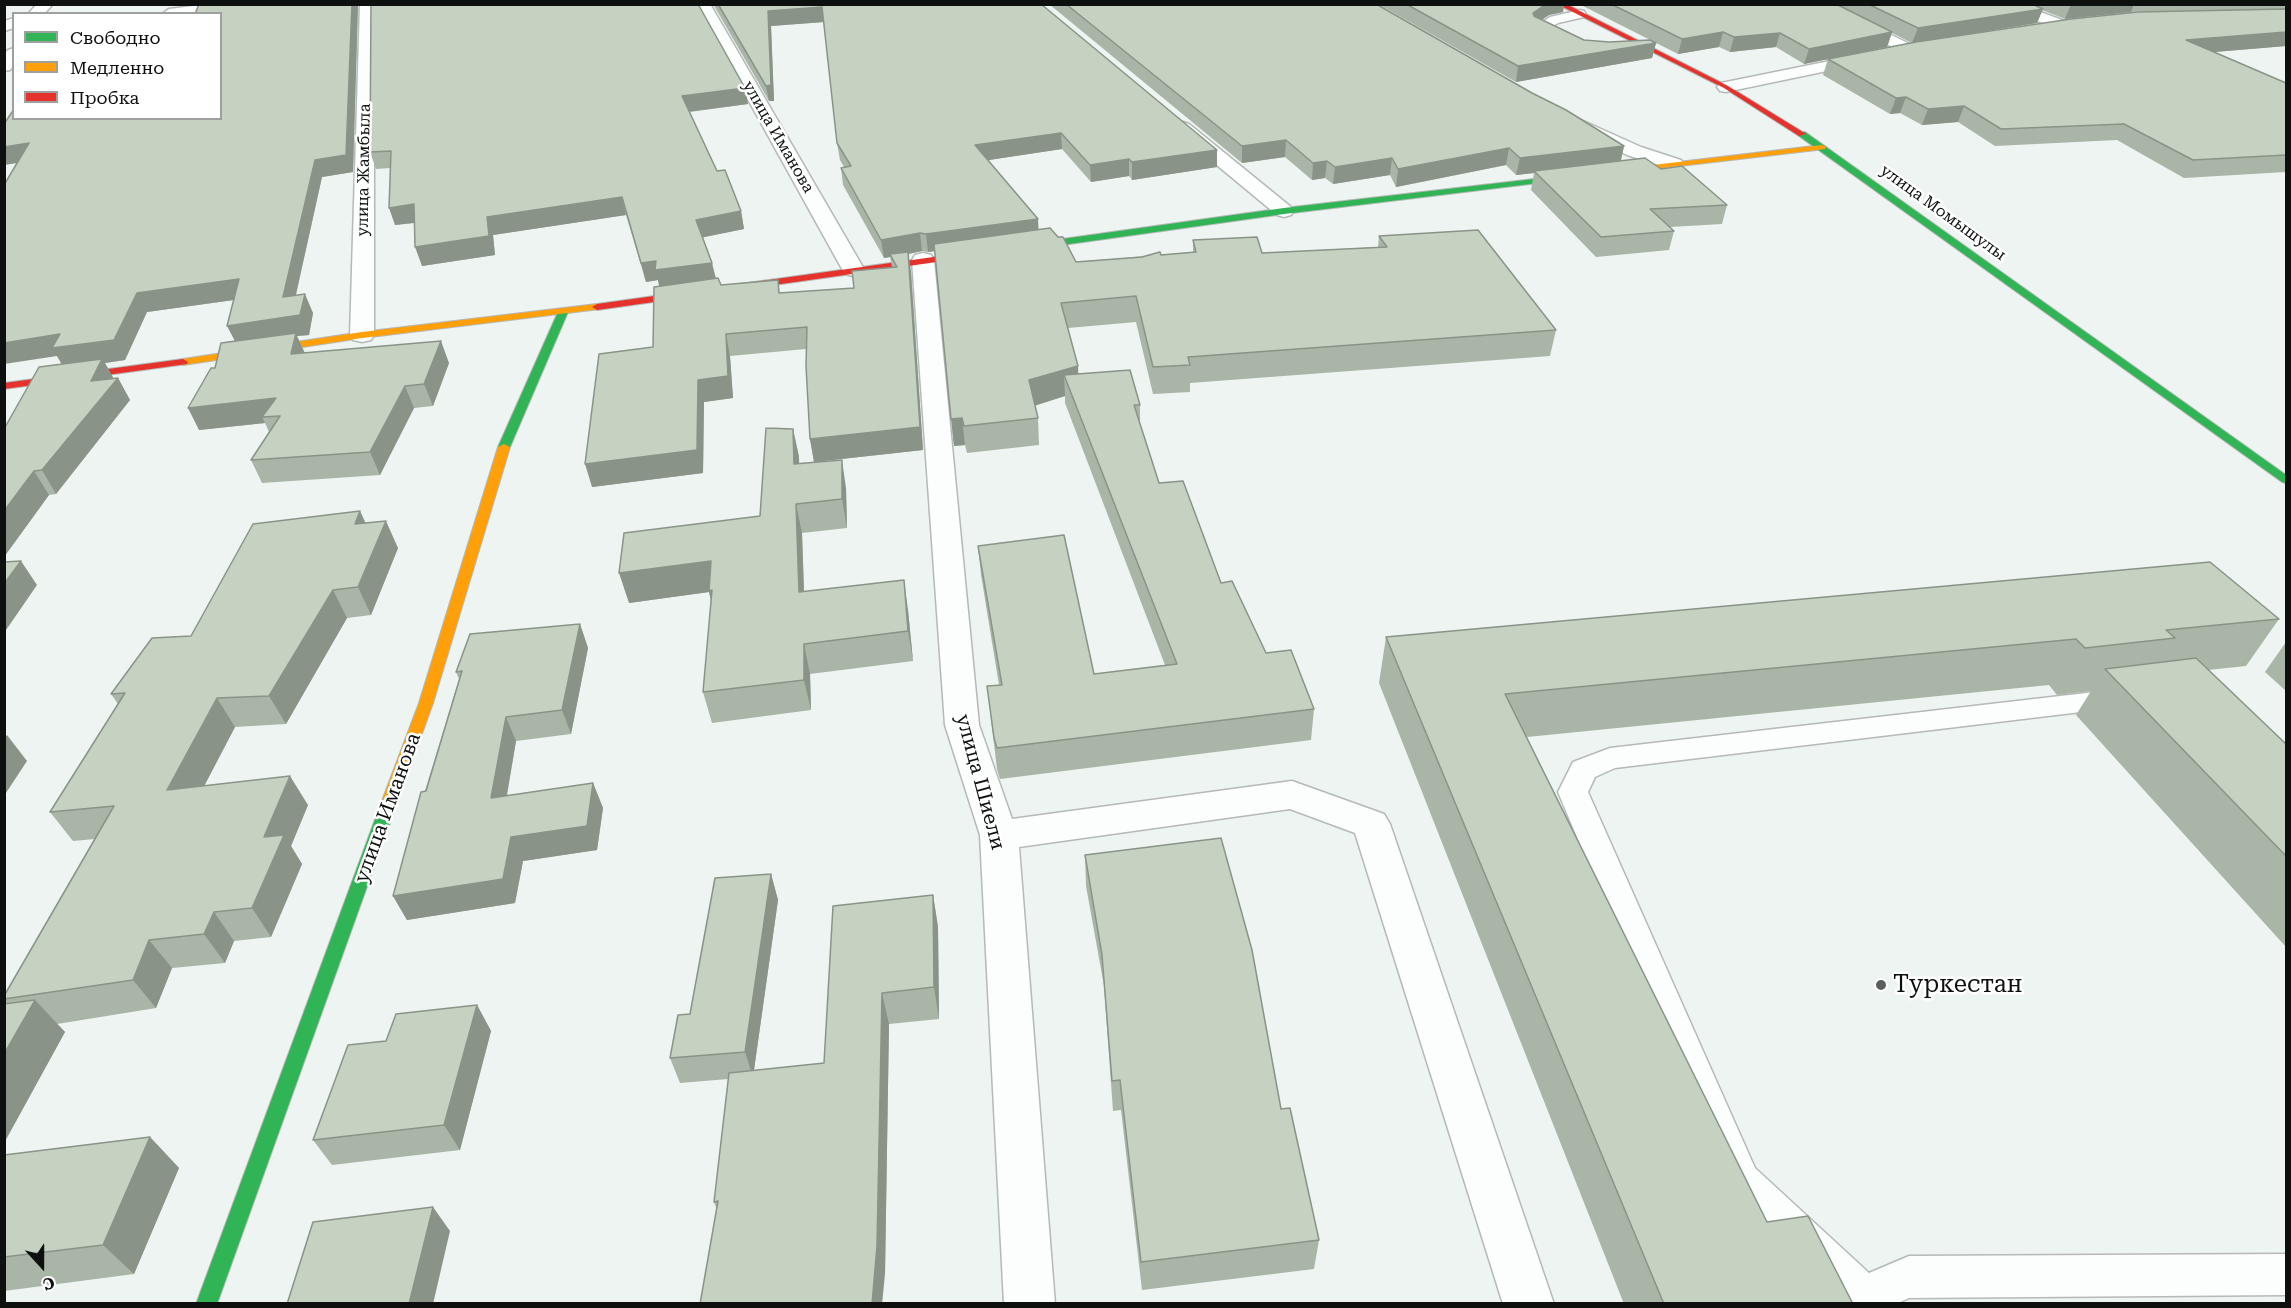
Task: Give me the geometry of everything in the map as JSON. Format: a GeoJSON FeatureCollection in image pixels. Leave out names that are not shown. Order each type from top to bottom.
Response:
{"type":"FeatureCollection","features":[{"type":"Feature","properties":{"kind":"street"},"geometry":{"type":"LineString","coordinates":[[185,12],[250,4]]}},
{"type":"Feature","properties":{"kind":"street","name":"улица Жамбыла"},"geometry":{"type":"LineString","coordinates":[[362,335],[367,4]]}},
{"type":"Feature","properties":{"kind":"street","name":"улица Иманова"},"geometry":{"type":"LineString","coordinates":[[702,4],[853,269]]}},
{"type":"Feature","properties":{"kind":"street","name":"улица Момышулы"},"geometry":{"type":"LineString","coordinates":[[1560,4],[1726,87],[1822,147],[2286,480]]}},
{"type":"Feature","properties":{"kind":"street"},"geometry":{"type":"LineString","coordinates":[[1726,87],[1915,49],[1814,4]]}},
{"type":"Feature","properties":{"kind":"street"},"geometry":{"type":"LineString","coordinates":[[2003,4],[2071,26],[2032,32]]}},
{"type":"Feature","properties":{"kind":"street"},"geometry":{"type":"LineString","coordinates":[[1565,117],[1634,151],[1674,164]]}},
{"type":"Feature","properties":{"kind":"street"},"geometry":{"type":"LineString","coordinates":[[1173,119],[1284,211]]}},
{"type":"Feature","properties":{"kind":"street"},"geometry":{"type":"LineString","coordinates":[[4,387],[286,348],[362,335],[563,312],[853,269],[1284,211],[1822,147]]}},
{"type":"Feature","properties":{"kind":"street","name":"улица Шиели"},"geometry":{"type":"LineString","coordinates":[[922,260],[962,725],[999,835],[1030,1304]]}},
{"type":"Feature","properties":{"kind":"street","name":"улица Иманова"},"geometry":{"type":"LineString","coordinates":[[206,1304],[426,703],[501,454],[563,312]]}},
{"type":"Feature","properties":{"kind":"street"},"geometry":{"type":"LineString","coordinates":[[999,835],[1292,795],[1371,824],[1529,1304]]}},
{"type":"Feature","properties":{"kind":"lane"},"geometry":{"type":"LineString","coordinates":[[1570,44],[1538,29],[1554,20],[1580,14]]}},
{"type":"Feature","properties":{"kind":"lane"},"geometry":{"type":"LineString","coordinates":[[1629,51],[1652,49]]}},
{"type":"Feature","properties":{"kind":"lane"},"geometry":{"type":"LineString","coordinates":[[2155,695],[1610,758],[1583,770],[1573,792],[1741,1181],[1864,1300],[1909,1277],[2286,1274]]}},
{"type":"Feature","properties":{"kind":"building"},"geometry":{"type":"Polygon","coordinates":[[[199,4],[352,4],[346,155],[315,160],[283,297],[305,294],[300,315],[227,326],[239,279],[137,293],[114,340],[52,348],[60,334],[4,343],[4,185],[29,143],[4,147],[4,124],[12,112],[12,120],[222,120],[222,12],[196,12],[199,4]]]}},
{"type":"Feature","properties":{"kind":"building"},"geometry":{"type":"Polygon","coordinates":[[[371,4],[698,4],[745,88],[682,96],[717,171],[725,170],[741,211],[696,220],[712,263],[655,270],[656,261],[641,263],[622,197],[487,217],[489,236],[415,247],[414,204],[389,208],[391,151],[370,152],[371,4]]]}},
{"type":"Feature","properties":{"kind":"building"},"geometry":{"type":"Polygon","coordinates":[[[718,4],[1041,4],[1217,150],[1132,162],[1129,159],[1090,165],[1061,133],[975,145],[1038,219],[881,240],[841,168],[851,166],[837,143],[822,7],[768,11],[771,85],[766,86],[718,4]]]}},
{"type":"Feature","properties":{"kind":"building"},"geometry":{"type":"Polygon","coordinates":[[[1066,4],[1376,4],[1566,110],[1624,146],[1520,158],[1509,148],[1398,169],[1392,158],[1335,167],[1327,161],[1313,163],[1286,140],[1242,146],[1066,4]]]}},
{"type":"Feature","properties":{"kind":"building"},"geometry":{"type":"Polygon","coordinates":[[[1406,4],[1546,4],[1533,13],[1534,16],[1584,40],[1609,42],[1650,40],[1656,43],[1518,66],[1406,4]]]}},
{"type":"Feature","properties":{"kind":"building"},"geometry":{"type":"Polygon","coordinates":[[[1611,4],[1836,4],[1892,32],[1809,49],[1780,33],[1734,37],[1723,32],[1682,39],[1611,4]]]}},
{"type":"Feature","properties":{"kind":"building"},"geometry":{"type":"Polygon","coordinates":[[[1868,4],[2032,4],[2043,9],[1918,28],[1868,4]]]}},
{"type":"Feature","properties":{"kind":"building"},"geometry":{"type":"Polygon","coordinates":[[[2286,9],[2286,32],[2186,40],[2286,83],[2286,155],[2193,160],[2124,124],[2001,129],[1964,106],[1928,109],[1906,97],[1896,98],[1828,59],[1916,42],[2071,19],[2138,12],[2286,9]]]}},
{"type":"Feature","properties":{"kind":"building"},"geometry":{"type":"Polygon","coordinates":[[[1645,158],[1661,169],[1682,166],[1727,205],[1650,209],[1674,231],[1601,237],[1534,171],[1645,158]]]}},
{"type":"Feature","properties":{"kind":"building"},"geometry":{"type":"Polygon","coordinates":[[[1050,228],[1058,237],[1063,237],[1076,262],[1142,257],[1160,252],[1161,255],[1196,252],[1193,240],[1257,237],[1262,253],[1387,247],[1379,236],[1478,230],[1556,330],[1188,357],[1190,365],[1153,367],[1136,296],[1061,303],[1078,366],[1029,380],[1038,418],[964,426],[962,418],[951,419],[934,244],[1050,228]]]}},
{"type":"Feature","properties":{"kind":"building"},"geometry":{"type":"Polygon","coordinates":[[[908,252],[920,427],[810,439],[806,366],[807,327],[726,334],[728,376],[698,380],[697,450],[585,464],[599,354],[653,347],[654,287],[718,278],[721,285],[778,280],[779,293],[854,288],[852,271],[897,267],[890,254],[908,252]]]}},
{"type":"Feature","properties":{"kind":"building"},"geometry":{"type":"Polygon","coordinates":[[[296,333],[291,354],[441,341],[424,384],[405,386],[370,452],[251,460],[280,416],[262,417],[276,398],[188,408],[211,368],[215,368],[221,343],[296,333]]]}},
{"type":"Feature","properties":{"kind":"building"},"geometry":{"type":"Polygon","coordinates":[[[102,359],[91,381],[118,378],[42,470],[34,471],[4,511],[4,429],[39,367],[102,359]]]}},
{"type":"Feature","properties":{"kind":"building"},"geometry":{"type":"Polygon","coordinates":[[[1130,370],[1140,405],[1134,405],[1159,483],[1183,481],[1221,583],[1232,581],[1266,653],[1291,650],[1314,709],[997,748],[987,686],[1002,685],[978,546],[1064,535],[1094,674],[1177,664],[1064,375],[1130,370]]]}},
{"type":"Feature","properties":{"kind":"building"},"geometry":{"type":"Polygon","coordinates":[[[766,428],[793,429],[794,464],[842,460],[842,499],[796,504],[799,592],[904,580],[908,631],[804,644],[804,680],[703,692],[712,590],[709,591],[711,561],[619,573],[624,533],[760,516],[766,428]]]}},
{"type":"Feature","properties":{"kind":"building"},"geometry":{"type":"Polygon","coordinates":[[[360,511],[355,524],[386,521],[358,587],[333,590],[269,696],[217,698],[167,790],[290,776],[264,837],[284,835],[252,908],[214,912],[204,934],[149,940],[133,980],[4,999],[114,806],[50,812],[125,693],[111,694],[152,638],[191,636],[253,524],[360,511]]]}},
{"type":"Feature","properties":{"kind":"building"},"geometry":{"type":"Polygon","coordinates":[[[21,561],[4,584],[4,562],[21,561]]]}},
{"type":"Feature","properties":{"kind":"building"},"geometry":{"type":"Polygon","coordinates":[[[2210,562],[2279,619],[2166,630],[2175,638],[2085,648],[2076,639],[1505,694],[1767,1222],[1808,1216],[1853,1304],[1664,1304],[1386,637],[2210,562]]]}},
{"type":"Feature","properties":{"kind":"building"},"geometry":{"type":"Polygon","coordinates":[[[580,624],[562,710],[506,717],[491,798],[593,783],[587,826],[511,837],[503,879],[393,896],[421,792],[426,791],[462,671],[456,672],[470,634],[580,624]]]}},
{"type":"Feature","properties":{"kind":"building"},"geometry":{"type":"Polygon","coordinates":[[[2196,658],[2286,744],[2286,856],[2105,669],[2196,658]]]}},
{"type":"Feature","properties":{"kind":"building"},"geometry":{"type":"Polygon","coordinates":[[[1221,838],[1252,950],[1281,1109],[1290,1108],[1319,1240],[1141,1262],[1120,1080],[1112,1081],[1102,955],[1085,855],[1221,838]]]}},
{"type":"Feature","properties":{"kind":"building"},"geometry":{"type":"Polygon","coordinates":[[[771,874],[745,1052],[670,1058],[678,1015],[690,1014],[715,878],[771,874]]]}},
{"type":"Feature","properties":{"kind":"building"},"geometry":{"type":"Polygon","coordinates":[[[933,895],[934,987],[882,993],[877,1246],[872,1304],[700,1304],[718,1201],[714,1202],[729,1073],[824,1063],[833,906],[933,895]]]}},
{"type":"Feature","properties":{"kind":"building"},"geometry":{"type":"Polygon","coordinates":[[[35,1000],[4,1054],[4,1004],[35,1000]]]}},
{"type":"Feature","properties":{"kind":"building"},"geometry":{"type":"Polygon","coordinates":[[[477,1005],[444,1125],[313,1140],[348,1045],[386,1041],[396,1014],[477,1005]]]}},
{"type":"Feature","properties":{"kind":"building"},"geometry":{"type":"Polygon","coordinates":[[[150,1137],[103,1245],[4,1257],[4,1155],[150,1137]]]}},
{"type":"Feature","properties":{"kind":"building"},"geometry":{"type":"Polygon","coordinates":[[[433,1207],[409,1304],[287,1304],[313,1222],[433,1207]]]}},
{"type":"Feature","properties":{"kind":"traffic: fast"},"geometry":{"type":"LineString","coordinates":[[1802,134],[2286,480]]}},
{"type":"Feature","properties":{"kind":"traffic: fast"},"geometry":{"type":"LineString","coordinates":[[962,256],[1284,211],[1560,178]]}},
{"type":"Feature","properties":{"kind":"traffic: fast"},"geometry":{"type":"LineString","coordinates":[[504,447],[563,312]]}},
{"type":"Feature","properties":{"kind":"traffic: fast"},"geometry":{"type":"LineString","coordinates":[[206,1304],[388,806]]}},
{"type":"Feature","properties":{"kind":"traffic: slow"},"geometry":{"type":"LineString","coordinates":[[1560,178],[1822,147]]}},
{"type":"Feature","properties":{"kind":"traffic: slow"},"geometry":{"type":"LineString","coordinates":[[183,362],[362,335],[597,307]]}},
{"type":"Feature","properties":{"kind":"traffic: slow"},"geometry":{"type":"LineString","coordinates":[[388,806],[426,703],[504,447]]}},
{"type":"Feature","properties":{"kind":"traffic: jam"},"geometry":{"type":"LineString","coordinates":[[1560,4],[1726,87],[1802,134]]}},
{"type":"Feature","properties":{"kind":"traffic: jam"},"geometry":{"type":"LineString","coordinates":[[597,307],[962,256]]}},
{"type":"Feature","properties":{"kind":"traffic: jam"},"geometry":{"type":"LineString","coordinates":[[4,386],[183,362]]}},
{"type":"Feature","properties":{"kind":"place","name":"Туркестан"},"geometry":{"type":"Point","coordinates":[1881,985]}}]}
